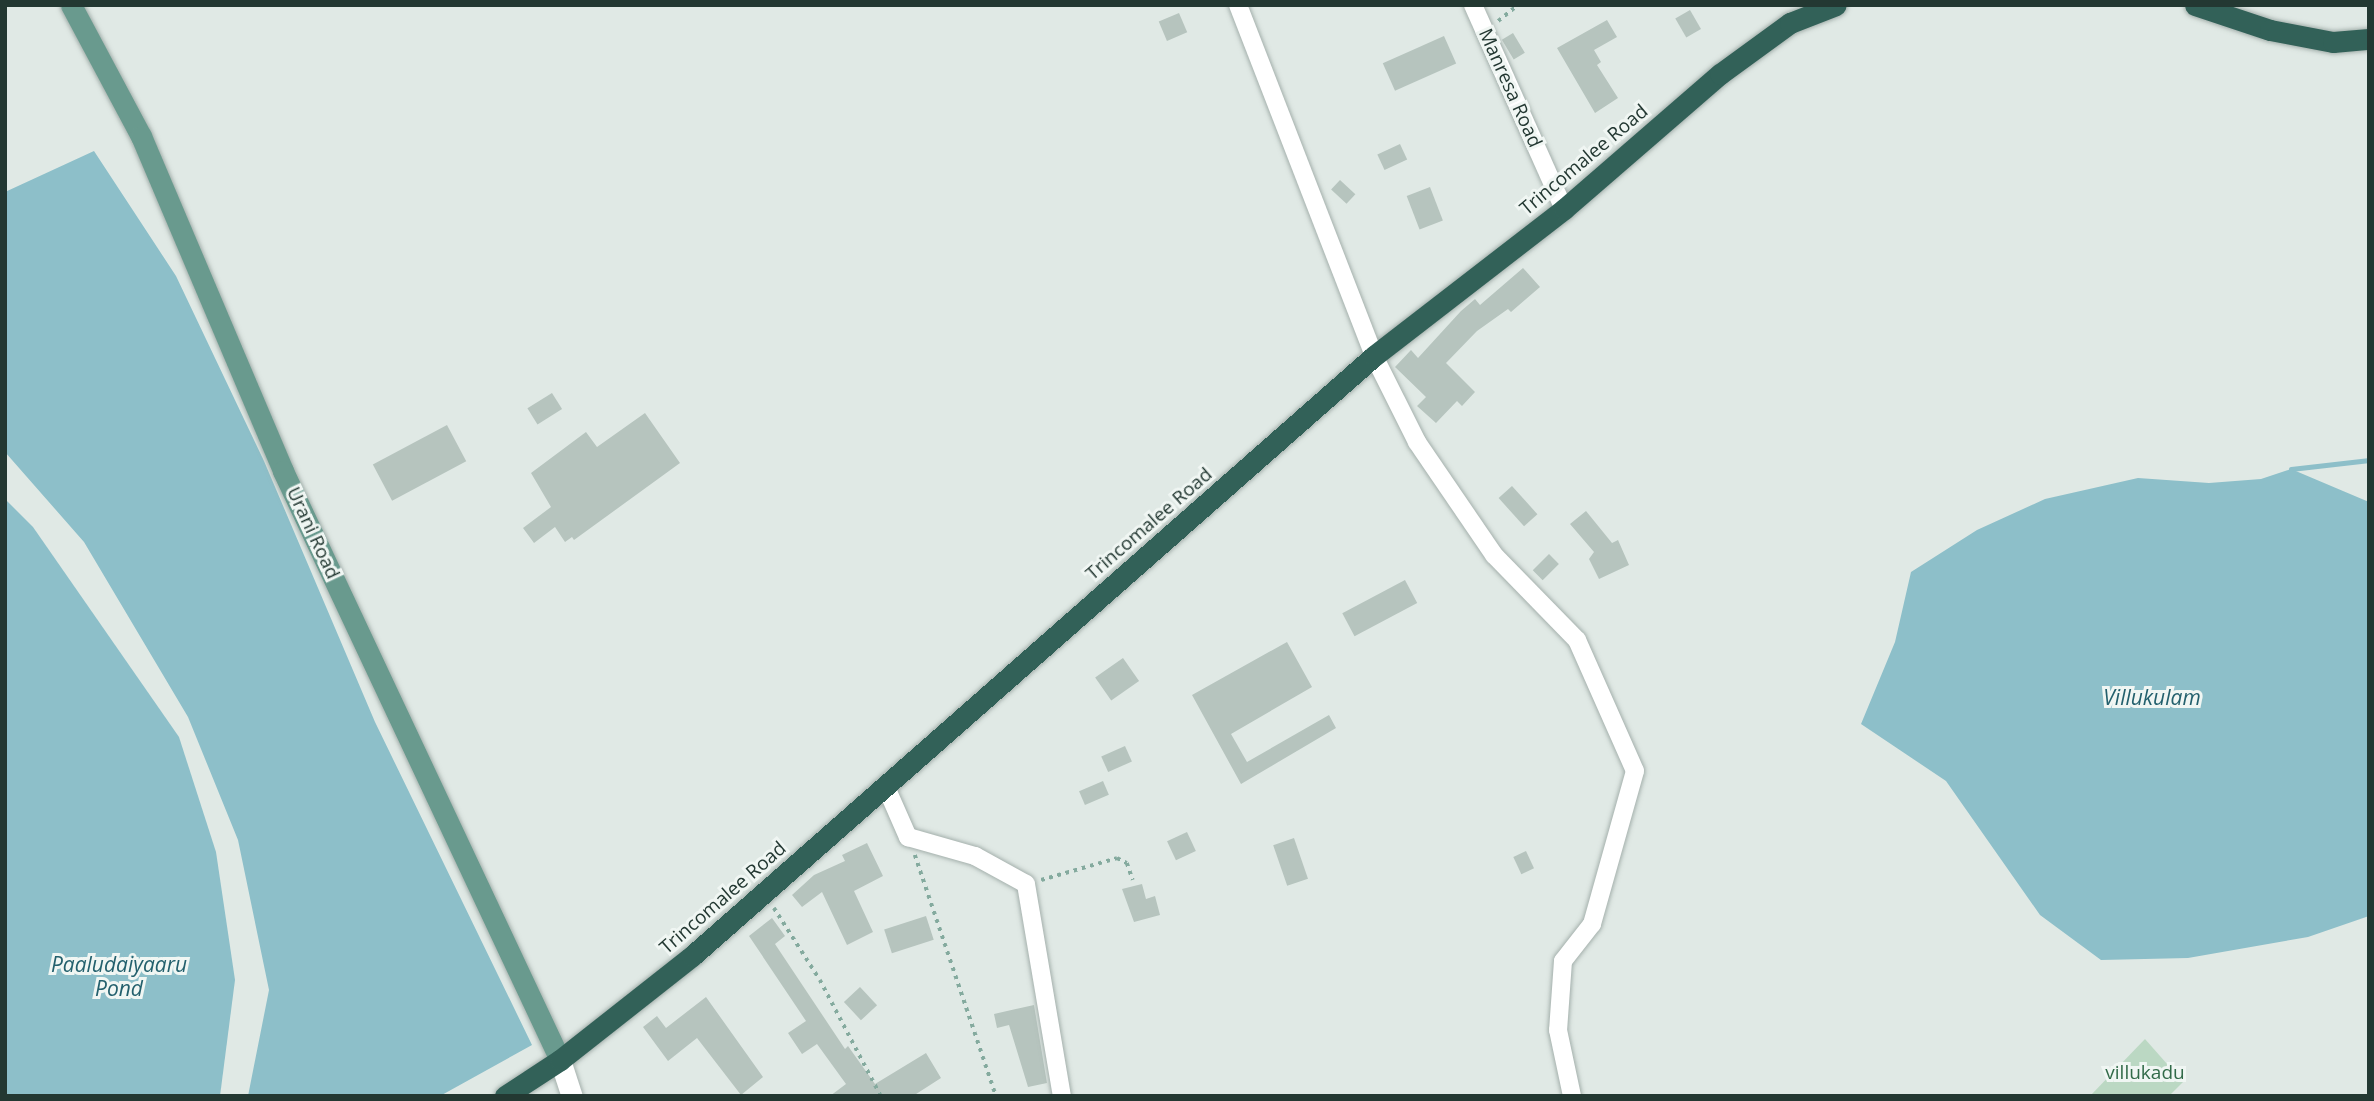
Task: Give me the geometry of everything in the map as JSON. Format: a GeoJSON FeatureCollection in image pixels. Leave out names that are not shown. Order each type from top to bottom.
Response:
{"type":"FeatureCollection","features":[{"type":"Feature","properties":{"kind":"highway","name":"Trincomalee Road"},"geometry":{"type":"LineString","coordinates":[[505,1096],[560,1060],[682,964],[1374,356],[1564,209],[1720,74],[1790,23],[1836,5]]}},
{"type":"Feature","properties":{"kind":"highway"},"geometry":{"type":"LineString","coordinates":[[2194,5],[2282,33],[2333,42],[2369,39]]}},
{"type":"Feature","properties":{"kind":"main road","name":"Urani Road"},"geometry":{"type":"LineString","coordinates":[[71,5],[141,136],[283,471],[560,1060]]}},
{"type":"Feature","properties":{"kind":"main road"},"geometry":{"type":"LineString","coordinates":[[560,1060],[572,1096]]}},
{"type":"Feature","properties":{"kind":"street"},"geometry":{"type":"LineString","coordinates":[[1238,5],[1374,356],[1417,442],[1494,555],[1577,640],[1635,771],[1592,924],[1563,961],[1558,1030],[1572,1096]]}},
{"type":"Feature","properties":{"kind":"street","name":"Manresa Road"},"geometry":{"type":"LineString","coordinates":[[1473,5],[1564,209]]}},
{"type":"Feature","properties":{"kind":"street"},"geometry":{"type":"LineString","coordinates":[[886,787],[908,837],[975,856],[1026,884],[1044,972],[1049,1042],[1062,1096]]}},
{"type":"Feature","properties":{"kind":"path"},"geometry":{"type":"LineString","coordinates":[[1486,32],[1518,5]]}},
{"type":"Feature","properties":{"kind":"path"},"geometry":{"type":"LineString","coordinates":[[908,837],[996,1096]]}},
{"type":"Feature","properties":{"kind":"path"},"geometry":{"type":"LineString","coordinates":[[1026,884],[1117,858],[1127,863],[1133,880]]}},
{"type":"Feature","properties":{"kind":"path"},"geometry":{"type":"LineString","coordinates":[[764,891],[820,980],[881,1096]]}},
{"type":"Feature","properties":{"kind":"green space","name":"villukadu"},"geometry":{"type":"Polygon","coordinates":[[[2145,1039],[2183,1082],[2169,1096],[2090,1096],[2145,1039]]]}},
{"type":"Feature","properties":{"kind":"water"},"geometry":{"type":"Polygon","coordinates":[[[94,151],[176,276],[264,461],[375,722],[532,1045],[440,1096],[248,1096],[269,990],[238,840],[188,717],[84,542],[5,452],[5,192],[94,151]]]}},
{"type":"Feature","properties":{"kind":"water","name":"Villukulam"},"geometry":{"type":"Polygon","coordinates":[[[2291,469],[2369,502],[2369,916],[2308,937],[2188,958],[2101,960],[2040,915],[1946,781],[1861,724],[1895,642],[1911,572],[1977,530],[2045,499],[2138,478],[2209,483],[2261,479],[2291,469]]]}},
{"type":"Feature","properties":{"kind":"water","name":"Paaludaiyaaru Pond"},"geometry":{"type":"Polygon","coordinates":[[[5,499],[33,527],[179,737],[216,852],[235,980],[220,1096],[5,1096],[5,499]]]}},
{"type":"Feature","properties":{"kind":"building"},"geometry":{"type":"Polygon","coordinates":[[[1690,10],[1701,29],[1686,38],[1675,18],[1690,10]]]}},
{"type":"Feature","properties":{"kind":"building"},"geometry":{"type":"Polygon","coordinates":[[[1179,13],[1187,32],[1167,41],[1159,22],[1179,13]]]}},
{"type":"Feature","properties":{"kind":"building"},"geometry":{"type":"Polygon","coordinates":[[[1607,20],[1617,37],[1594,50],[1601,62],[1597,65],[1618,98],[1595,113],[1557,48],[1607,20]]]}},
{"type":"Feature","properties":{"kind":"building"},"geometry":{"type":"Polygon","coordinates":[[[1513,33],[1525,53],[1514,59],[1502,40],[1513,33]]]}},
{"type":"Feature","properties":{"kind":"building"},"geometry":{"type":"Polygon","coordinates":[[[1444,36],[1456,63],[1395,91],[1383,63],[1444,36]]]}},
{"type":"Feature","properties":{"kind":"building"},"geometry":{"type":"Polygon","coordinates":[[[1400,144],[1407,159],[1385,170],[1377,155],[1400,144]]]}},
{"type":"Feature","properties":{"kind":"building"},"geometry":{"type":"Polygon","coordinates":[[[1340,180],[1355,194],[1346,204],[1331,190],[1340,180]]]}},
{"type":"Feature","properties":{"kind":"building"},"geometry":{"type":"Polygon","coordinates":[[[1430,187],[1443,221],[1420,230],[1407,196],[1430,187]]]}},
{"type":"Feature","properties":{"kind":"building"},"geometry":{"type":"Polygon","coordinates":[[[1523,268],[1540,287],[1511,312],[1508,309],[1477,331],[1446,363],[1475,392],[1462,406],[1457,401],[1436,423],[1417,406],[1426,397],[1395,367],[1411,350],[1418,358],[1475,299],[1480,305],[1523,268]]]}},
{"type":"Feature","properties":{"kind":"building"},"geometry":{"type":"Polygon","coordinates":[[[552,393],[562,409],[537,424],[527,408],[552,393]]]}},
{"type":"Feature","properties":{"kind":"building"},"geometry":{"type":"Polygon","coordinates":[[[645,413],[680,463],[574,540],[572,537],[565,542],[555,527],[534,543],[523,528],[551,507],[531,473],[586,432],[597,447],[645,413]]]}},
{"type":"Feature","properties":{"kind":"building"},"geometry":{"type":"Polygon","coordinates":[[[447,425],[466,461],[392,501],[373,464],[447,425]]]}},
{"type":"Feature","properties":{"kind":"building"},"geometry":{"type":"Polygon","coordinates":[[[1512,486],[1537,514],[1524,526],[1499,498],[1512,486]]]}},
{"type":"Feature","properties":{"kind":"building"},"geometry":{"type":"Polygon","coordinates":[[[1586,511],[1612,543],[1618,540],[1629,565],[1599,579],[1589,559],[1594,552],[1570,524],[1586,511]]]}},
{"type":"Feature","properties":{"kind":"building"},"geometry":{"type":"Polygon","coordinates":[[[1549,554],[1559,564],[1543,580],[1533,570],[1549,554]]]}},
{"type":"Feature","properties":{"kind":"building"},"geometry":{"type":"Polygon","coordinates":[[[1405,580],[1417,603],[1355,636],[1342,613],[1405,580]]]}},
{"type":"Feature","properties":{"kind":"building"},"geometry":{"type":"Polygon","coordinates":[[[1287,642],[1312,687],[1231,734],[1247,762],[1329,715],[1336,728],[1241,784],[1192,695],[1287,642]]]}},
{"type":"Feature","properties":{"kind":"building"},"geometry":{"type":"Polygon","coordinates":[[[1123,658],[1139,681],[1111,700],[1095,678],[1123,658]]]}},
{"type":"Feature","properties":{"kind":"building"},"geometry":{"type":"Polygon","coordinates":[[[1125,746],[1132,762],[1108,772],[1101,757],[1125,746]]]}},
{"type":"Feature","properties":{"kind":"building"},"geometry":{"type":"Polygon","coordinates":[[[1103,781],[1109,795],[1085,805],[1079,791],[1103,781]]]}},
{"type":"Feature","properties":{"kind":"building"},"geometry":{"type":"Polygon","coordinates":[[[1187,832],[1196,851],[1176,860],[1167,841],[1187,832]]]}},
{"type":"Feature","properties":{"kind":"building"},"geometry":{"type":"Polygon","coordinates":[[[1294,838],[1308,879],[1287,886],[1273,845],[1294,838]]]}},
{"type":"Feature","properties":{"kind":"building"},"geometry":{"type":"Polygon","coordinates":[[[867,843],[883,876],[854,891],[873,932],[847,945],[822,892],[802,907],[792,895],[814,875],[845,861],[842,855],[867,843]]]}},
{"type":"Feature","properties":{"kind":"building"},"geometry":{"type":"Polygon","coordinates":[[[1526,851],[1534,868],[1521,874],[1513,857],[1526,851]]]}},
{"type":"Feature","properties":{"kind":"building"},"geometry":{"type":"Polygon","coordinates":[[[1142,884],[1146,899],[1155,896],[1160,915],[1134,922],[1122,889],[1142,884]]]}},
{"type":"Feature","properties":{"kind":"building"},"geometry":{"type":"Polygon","coordinates":[[[926,916],[934,940],[892,953],[884,930],[926,916]]]}},
{"type":"Feature","properties":{"kind":"building"},"geometry":{"type":"Polygon","coordinates":[[[772,918],[785,936],[775,944],[845,1049],[848,1046],[875,1084],[926,1053],[941,1078],[913,1096],[830,1096],[846,1084],[817,1044],[802,1054],[788,1033],[806,1021],[749,936],[772,918]]]}},
{"type":"Feature","properties":{"kind":"building"},"geometry":{"type":"Polygon","coordinates":[[[860,987],[877,1005],[861,1020],[844,1002],[860,987]]]}},
{"type":"Feature","properties":{"kind":"building"},"geometry":{"type":"Polygon","coordinates":[[[706,997],[763,1077],[741,1095],[697,1038],[668,1061],[643,1027],[657,1016],[666,1028],[706,997]]]}},
{"type":"Feature","properties":{"kind":"building"},"geometry":{"type":"Polygon","coordinates":[[[1034,1005],[1047,1083],[1028,1087],[1009,1025],[997,1028],[994,1014],[1034,1005]]]}},
{"type":"Feature","properties":{"kind":"waterway"},"geometry":{"type":"LineString","coordinates":[[2291,469],[2369,460]]}}]}
